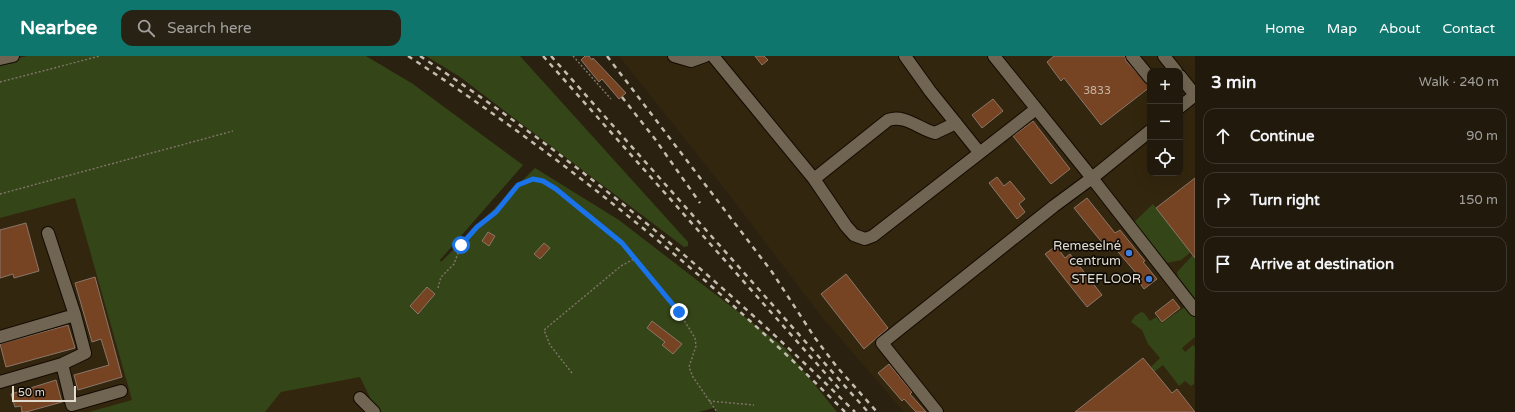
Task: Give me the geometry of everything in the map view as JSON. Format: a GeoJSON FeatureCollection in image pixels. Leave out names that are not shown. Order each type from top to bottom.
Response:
{"type":"FeatureCollection","features":[{"type":"Feature","properties":{"kind":"lane"},"geometry":{"type":"LineString","coordinates":[[0,60],[13,56]]}},
{"type":"Feature","properties":{"kind":"lane"},"geometry":{"type":"LineString","coordinates":[[674,56],[691,61],[705,56]]}},
{"type":"Feature","properties":{"kind":"lane"},"geometry":{"type":"LineString","coordinates":[[713,56],[814,179],[846,226],[854,235],[865,239],[873,236],[1036,109]]}},
{"type":"Feature","properties":{"kind":"lane"},"geometry":{"type":"LineString","coordinates":[[905,56],[979,152]]}},
{"type":"Feature","properties":{"kind":"lane"},"geometry":{"type":"LineString","coordinates":[[994,56],[1195,310]]}},
{"type":"Feature","properties":{"kind":"lane"},"geometry":{"type":"LineString","coordinates":[[1132,56],[1147,74]]}},
{"type":"Feature","properties":{"kind":"lane"},"geometry":{"type":"LineString","coordinates":[[1164,56],[1174,68]]}},
{"type":"Feature","properties":{"kind":"lane"},"geometry":{"type":"LineString","coordinates":[[1183,80],[1195,95],[1183,105]]}},
{"type":"Feature","properties":{"kind":"lane"},"geometry":{"type":"LineString","coordinates":[[814,179],[888,120],[896,117],[902,118],[924,130],[935,133],[956,123]]}},
{"type":"Feature","properties":{"kind":"lane"},"geometry":{"type":"LineString","coordinates":[[938,412],[882,343],[1147,133]]}},
{"type":"Feature","properties":{"kind":"lane"},"geometry":{"type":"LineString","coordinates":[[0,382],[62,364],[85,353],[76,315],[48,233]]}},
{"type":"Feature","properties":{"kind":"lane"},"geometry":{"type":"LineString","coordinates":[[0,338],[76,315]]}},
{"type":"Feature","properties":{"kind":"lane"},"geometry":{"type":"LineString","coordinates":[[62,364],[72,405],[121,391]]}},
{"type":"Feature","properties":{"kind":"lane"},"geometry":{"type":"LineString","coordinates":[[360,398],[374,412]]}},
{"type":"Feature","properties":{"kind":"path"},"geometry":{"type":"LineString","coordinates":[[0,82],[100,56]]}},
{"type":"Feature","properties":{"kind":"path"},"geometry":{"type":"LineString","coordinates":[[573,56],[610,98]]}},
{"type":"Feature","properties":{"kind":"path"},"geometry":{"type":"LineString","coordinates":[[0,194],[233,131]]}},
{"type":"Feature","properties":{"kind":"path"},"geometry":{"type":"LineString","coordinates":[[438,288],[441,277],[454,264],[461,245],[477,227],[496,212],[518,185],[533,179],[543,181],[556,189],[622,243],[679,312],[695,338],[696,346],[689,368],[693,377],[717,412]]}},
{"type":"Feature","properties":{"kind":"path"},"geometry":{"type":"LineString","coordinates":[[572,373],[550,345],[544,330],[622,266],[634,259]]}},
{"type":"Feature","properties":{"kind":"path"},"geometry":{"type":"LineString","coordinates":[[709,401],[754,405]]}},
{"type":"Feature","properties":{"kind":"shaded area"},"geometry":{"type":"Polygon","coordinates":[[[0,56],[218,56],[377,412],[0,412],[0,56]]]}},
{"type":"Feature","properties":{"kind":"shaded area"},"geometry":{"type":"Polygon","coordinates":[[[619,56],[1195,56],[1195,412],[904,412],[821,316],[731,197],[619,56]]]}},
{"type":"Feature","properties":{"kind":"green space"},"geometry":{"type":"Polygon","coordinates":[[[27,56],[366,56],[413,84],[523,165],[440,260],[441,262],[535,168],[619,220],[785,348],[837,412],[717,412],[714,408],[699,412],[377,412],[360,377],[281,392],[265,412],[89,412],[132,400],[75,198],[0,218],[0,63],[27,56]]]}},
{"type":"Feature","properties":{"kind":"green space"},"geometry":{"type":"Polygon","coordinates":[[[426,56],[520,56],[688,242],[688,246],[684,247],[460,77],[426,56]]]}},
{"type":"Feature","properties":{"kind":"green space"},"geometry":{"type":"Polygon","coordinates":[[[1153,204],[1191,252],[1181,260],[1167,263],[1132,224],[1153,204]]]}},
{"type":"Feature","properties":{"kind":"green space"},"geometry":{"type":"Polygon","coordinates":[[[1193,255],[1195,258],[1195,300],[1178,277],[1177,272],[1193,255]]]}},
{"type":"Feature","properties":{"kind":"green space"},"geometry":{"type":"Polygon","coordinates":[[[1183,308],[1189,308],[1195,316],[1195,337],[1182,348],[1185,352],[1193,345],[1195,347],[1194,384],[1191,386],[1185,381],[1179,386],[1163,365],[1154,372],[1151,367],[1160,358],[1148,344],[1142,330],[1131,322],[1135,316],[1141,312],[1144,313],[1150,321],[1156,317],[1162,323],[1183,308]]]}},
{"type":"Feature","properties":{"kind":"building"},"geometry":{"type":"Polygon","coordinates":[[[585,56],[589,56],[592,60],[593,58],[626,93],[619,99],[602,79],[599,82],[581,60],[585,56]]]}},
{"type":"Feature","properties":{"kind":"building"},"geometry":{"type":"Polygon","coordinates":[[[755,56],[764,56],[768,60],[762,65],[755,56]]]}},
{"type":"Feature","properties":{"kind":"building"},"geometry":{"type":"Polygon","coordinates":[[[1054,56],[1125,56],[1126,61],[1147,84],[1147,89],[1101,125],[1064,78],[1061,81],[1047,62],[1054,56]]]}},
{"type":"Feature","properties":{"kind":"building"},"geometry":{"type":"Polygon","coordinates":[[[993,99],[1003,111],[982,128],[972,115],[993,99]]]}},
{"type":"Feature","properties":{"kind":"building"},"geometry":{"type":"Polygon","coordinates":[[[1033,121],[1070,169],[1051,184],[1013,136],[1033,121]]]}},
{"type":"Feature","properties":{"kind":"building"},"geometry":{"type":"Polygon","coordinates":[[[997,177],[1004,186],[1010,181],[1025,199],[1019,204],[1025,212],[1017,219],[989,183],[997,177]]]}},
{"type":"Feature","properties":{"kind":"building"},"geometry":{"type":"Polygon","coordinates":[[[1195,178],[1195,258],[1156,208],[1195,178]]]}},
{"type":"Feature","properties":{"kind":"building"},"geometry":{"type":"Polygon","coordinates":[[[1087,198],[1115,233],[1120,230],[1145,261],[1143,262],[1157,279],[1144,289],[1139,282],[1142,280],[1113,246],[1108,250],[1074,208],[1087,198]]]}},
{"type":"Feature","properties":{"kind":"building"},"geometry":{"type":"Polygon","coordinates":[[[26,223],[39,271],[14,278],[13,274],[0,278],[0,230],[26,223]]]}},
{"type":"Feature","properties":{"kind":"building"},"geometry":{"type":"Polygon","coordinates":[[[488,232],[495,236],[489,246],[482,241],[488,232]]]}},
{"type":"Feature","properties":{"kind":"building"},"geometry":{"type":"Polygon","coordinates":[[[544,243],[550,248],[540,259],[534,254],[544,243]]]}},
{"type":"Feature","properties":{"kind":"building"},"geometry":{"type":"Polygon","coordinates":[[[1056,246],[1065,258],[1070,254],[1102,295],[1087,307],[1045,254],[1056,246]]]}},
{"type":"Feature","properties":{"kind":"building"},"geometry":{"type":"Polygon","coordinates":[[[846,274],[888,328],[864,349],[821,294],[846,274]]]}},
{"type":"Feature","properties":{"kind":"building"},"geometry":{"type":"Polygon","coordinates":[[[95,277],[122,377],[78,390],[74,375],[109,365],[101,339],[92,342],[75,283],[95,277]]]}},
{"type":"Feature","properties":{"kind":"building"},"geometry":{"type":"Polygon","coordinates":[[[427,287],[435,294],[418,314],[410,306],[427,287]]]}},
{"type":"Feature","properties":{"kind":"building"},"geometry":{"type":"Polygon","coordinates":[[[1173,299],[1180,308],[1162,322],[1155,313],[1173,299]]]}},
{"type":"Feature","properties":{"kind":"building"},"geometry":{"type":"Polygon","coordinates":[[[652,321],[682,344],[673,354],[662,345],[665,342],[647,328],[652,321]]]}},
{"type":"Feature","properties":{"kind":"building"},"geometry":{"type":"Polygon","coordinates":[[[68,325],[75,348],[6,367],[0,344],[68,325]]]}},
{"type":"Feature","properties":{"kind":"building"},"geometry":{"type":"Polygon","coordinates":[[[1143,358],[1172,393],[1177,389],[1195,412],[1075,412],[1143,358]]]}},
{"type":"Feature","properties":{"kind":"building"},"geometry":{"type":"Polygon","coordinates":[[[889,364],[912,392],[910,394],[926,412],[916,412],[904,399],[902,401],[878,373],[889,364]]]}},
{"type":"Feature","properties":{"kind":"building"},"geometry":{"type":"Polygon","coordinates":[[[56,380],[62,402],[26,412],[22,412],[21,406],[15,407],[11,394],[56,380]]]}},
{"type":"Feature","properties":{"kind":"railway"},"geometry":{"type":"LineString","coordinates":[[408,56],[467,95],[524,136],[636,222],[743,314],[795,362],[845,412]]}},
{"type":"Feature","properties":{"kind":"railway"},"geometry":{"type":"LineString","coordinates":[[420,56],[478,95],[535,137],[646,223],[753,315],[855,412]]}},
{"type":"Feature","properties":{"kind":"railway"},"geometry":{"type":"LineString","coordinates":[[543,56],[842,392]]}},
{"type":"Feature","properties":{"kind":"railway"},"geometry":{"type":"LineString","coordinates":[[551,56],[868,412]]}},
{"type":"Feature","properties":{"kind":"railway"},"geometry":{"type":"LineString","coordinates":[[607,56],[772,272],[815,338],[837,367],[877,412]]}},
{"type":"Feature","properties":{"kind":"railway"},"geometry":{"type":"LineString","coordinates":[[622,97],[655,139],[700,203]]}},
{"type":"Feature","properties":{"kind":"place","name":"Remeselné centrum"},"geometry":{"type":"Point","coordinates":[1129,253]}},
{"type":"Feature","properties":{"kind":"place","name":"STEFLOOR"},"geometry":{"type":"Point","coordinates":[1149,279]}},
{"type":"Feature","properties":{"kind":"route"},"geometry":{"type":"LineString","coordinates":[[461,245],[477,227],[496,212],[518,185],[533,179],[543,181],[556,189],[622,243],[679,312]]}}]}
